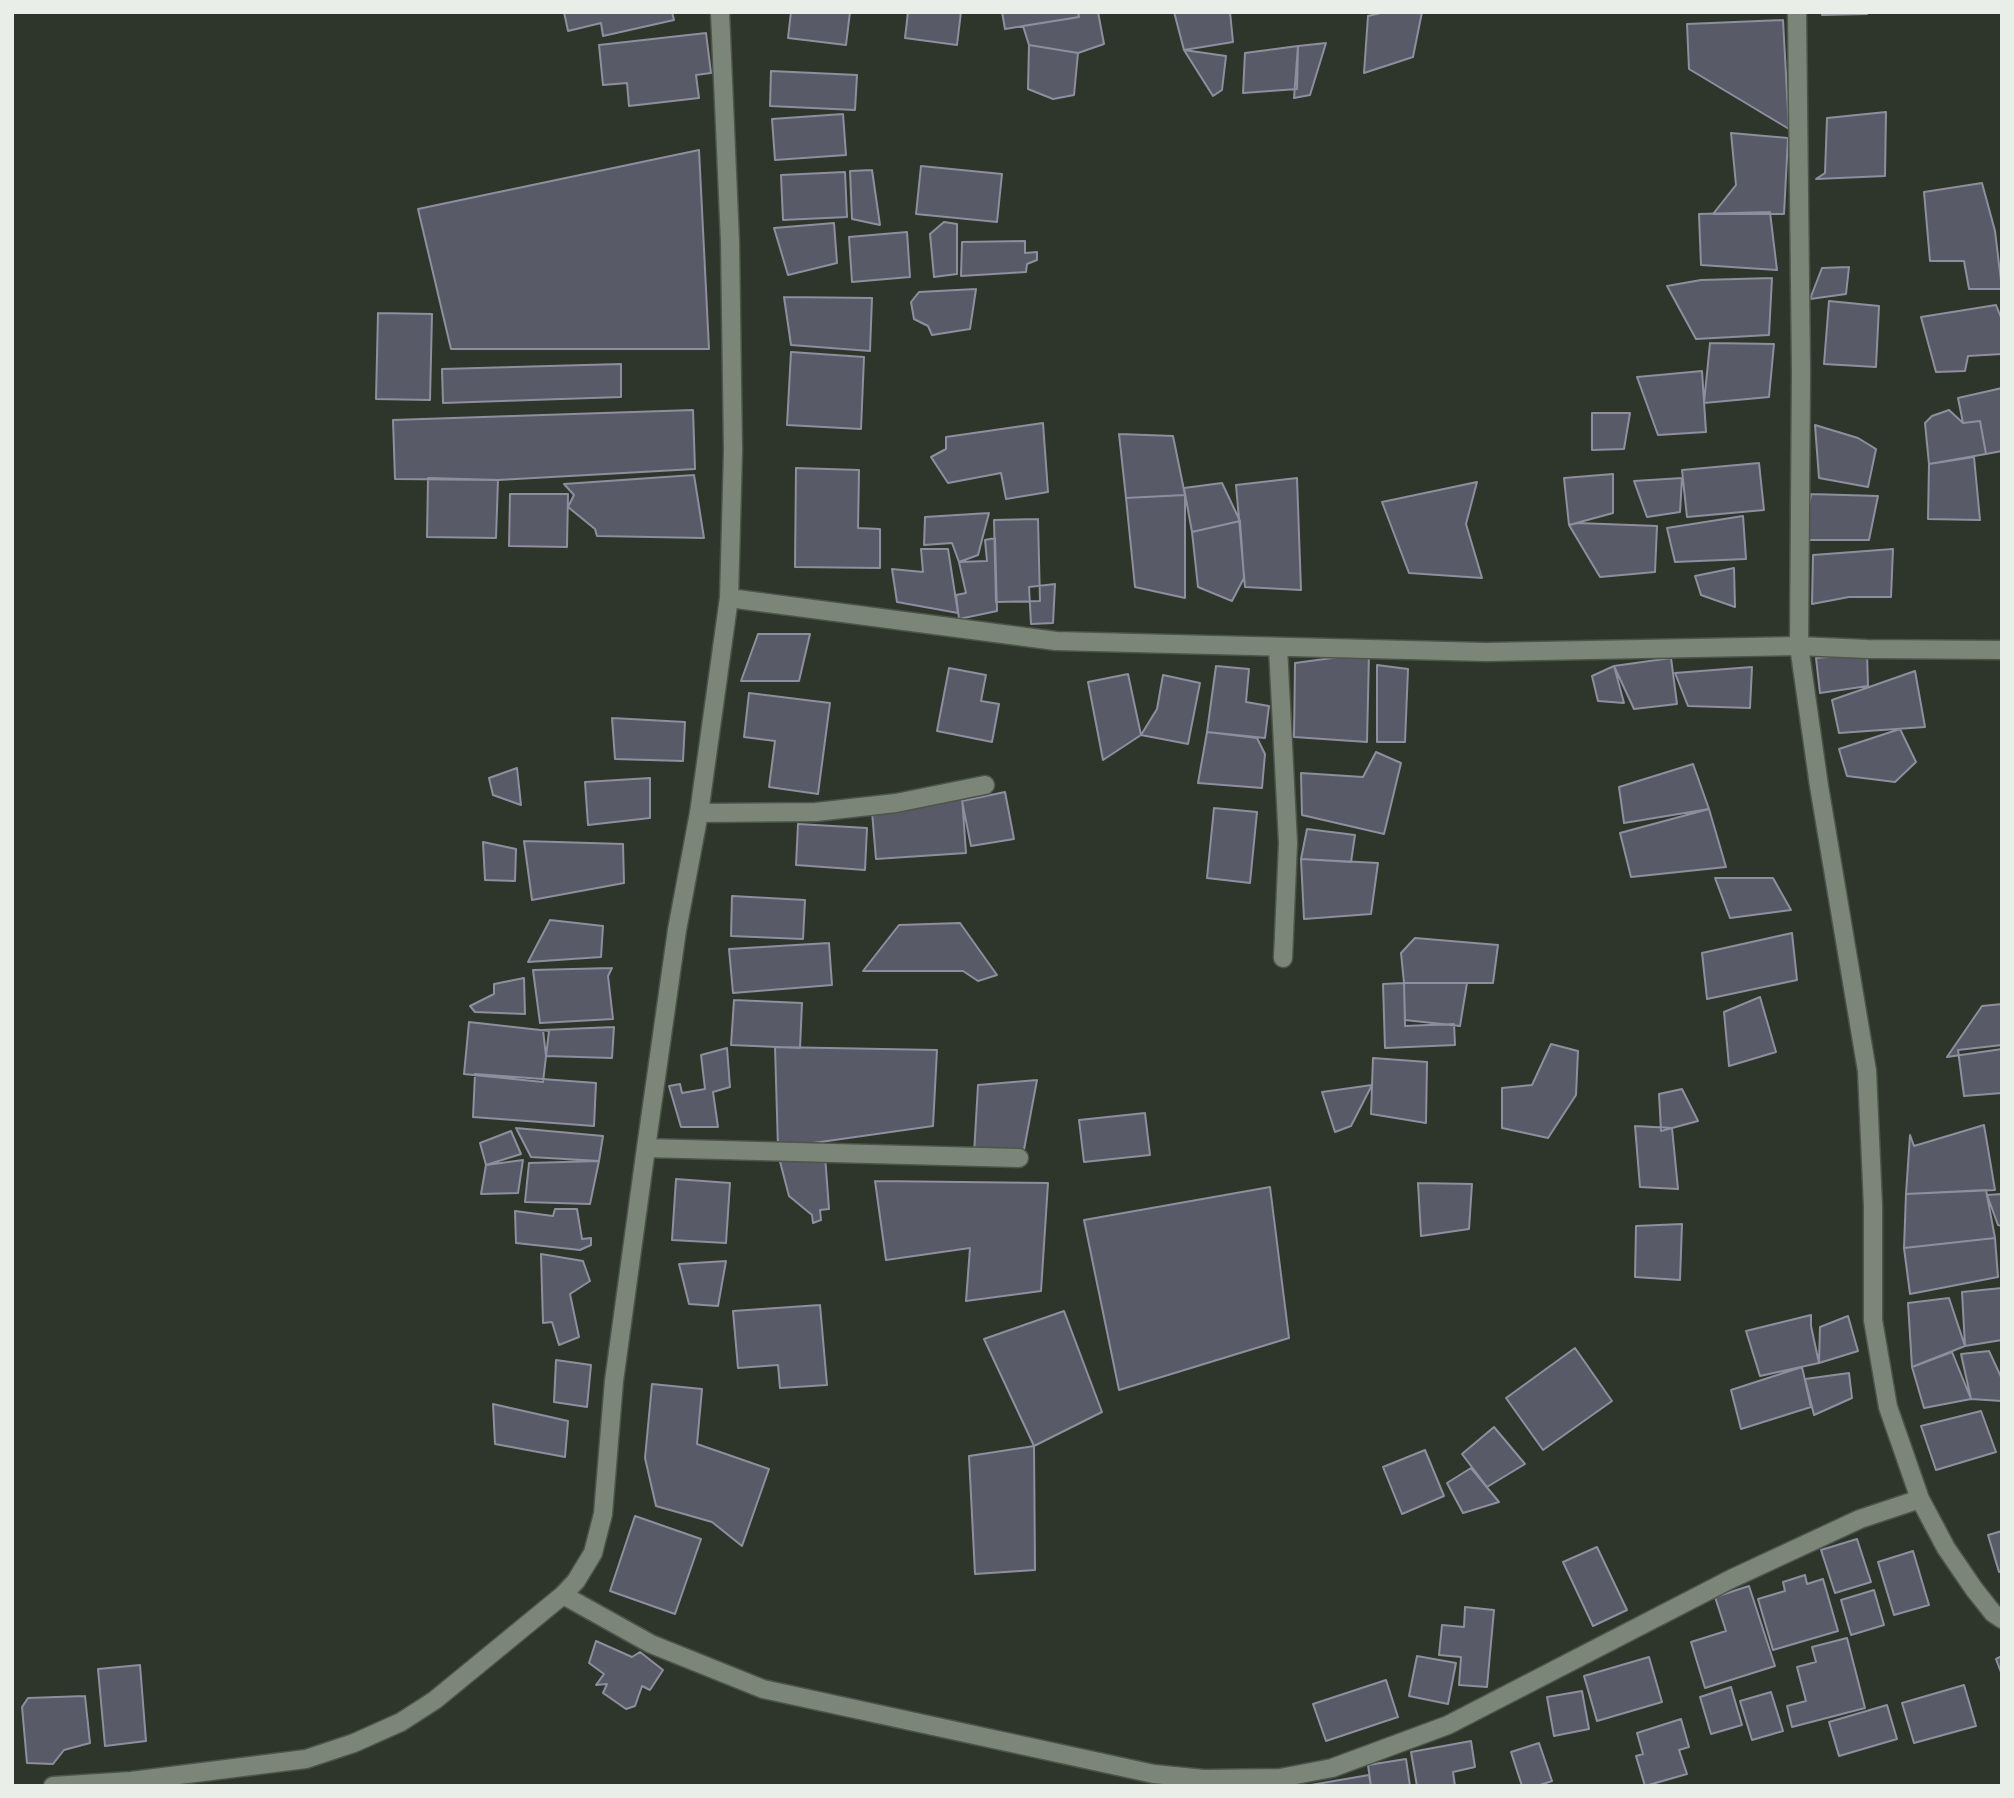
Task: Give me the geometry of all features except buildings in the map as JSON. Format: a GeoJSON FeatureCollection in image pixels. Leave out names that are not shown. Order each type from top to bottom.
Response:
{"type":"FeatureCollection","features":[{"type":"Feature","properties":{"kind":"street"},"geometry":{"type":"LineString","coordinates":[[53,1786],[131,1781],[280,1763],[306,1759],[354,1743],[401,1722],[435,1700],[563,1595],[576,1581],[593,1553],[603,1514],[614,1381],[677,930],[699,813],[729,598],[733,425],[730,241],[720,12]]}},
{"type":"Feature","properties":{"kind":"street"},"geometry":{"type":"LineString","coordinates":[[1797,12],[1801,372],[1799,646],[1819,786],[1867,1071],[1873,1206],[1873,1320],[1888,1407],[1920,1499],[1946,1548],[1967,1579],[1993,1613],[2002,1619]]}},
{"type":"Feature","properties":{"kind":"street"},"geometry":{"type":"LineString","coordinates":[[729,598],[1056,641],[1486,652],[1799,646],[2002,650]]}},
{"type":"Feature","properties":{"kind":"street"},"geometry":{"type":"LineString","coordinates":[[1278,648],[1289,843],[1283,958]]}},
{"type":"Feature","properties":{"kind":"street"},"geometry":{"type":"LineString","coordinates":[[699,813],[816,812],[896,803],[985,785]]}},
{"type":"Feature","properties":{"kind":"street"},"geometry":{"type":"LineString","coordinates":[[646,1148],[1019,1158]]}},
{"type":"Feature","properties":{"kind":"street"},"geometry":{"type":"LineString","coordinates":[[563,1595],[652,1644],[763,1689],[1154,1774],[1204,1779],[1280,1778],[1332,1768],[1448,1725],[1731,1579],[1860,1519],[1920,1499]]}}]}
